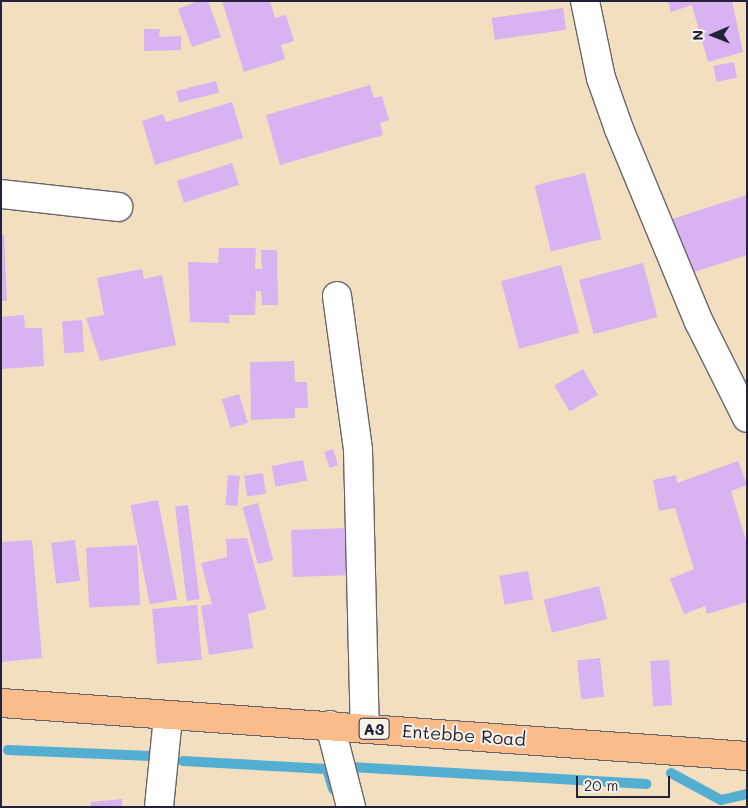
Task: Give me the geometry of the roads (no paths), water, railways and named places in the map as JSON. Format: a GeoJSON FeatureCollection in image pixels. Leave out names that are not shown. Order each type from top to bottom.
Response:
{"type":"FeatureCollection","features":[{"type":"Feature","properties":{"kind":"main road","name":"Entebbe Road"},"geometry":{"type":"LineString","coordinates":[[1,703],[168,717],[330,725],[747,756]]}},
{"type":"Feature","properties":{"kind":"street"},"geometry":{"type":"LineString","coordinates":[[584,1],[601,78],[619,129],[699,322],[747,418]]}},
{"type":"Feature","properties":{"kind":"street"},"geometry":{"type":"LineString","coordinates":[[1,194],[118,207]]}},
{"type":"Feature","properties":{"kind":"street"},"geometry":{"type":"LineString","coordinates":[[337,296],[358,450],[365,728]]}},
{"type":"Feature","properties":{"kind":"street"},"geometry":{"type":"LineString","coordinates":[[159,807],[168,717]]}},
{"type":"Feature","properties":{"kind":"street"},"geometry":{"type":"LineString","coordinates":[[330,725],[351,807]]}},
{"type":"Feature","properties":{"kind":"waterway"},"geometry":{"type":"LineString","coordinates":[[8,750],[151,756]]}},
{"type":"Feature","properties":{"kind":"waterway"},"geometry":{"type":"LineString","coordinates":[[183,761],[327,769],[333,789]]}},
{"type":"Feature","properties":{"kind":"waterway"},"geometry":{"type":"LineString","coordinates":[[354,776],[351,767],[647,784]]}},
{"type":"Feature","properties":{"kind":"waterway"},"geometry":{"type":"LineString","coordinates":[[671,773],[721,800],[747,794]]}}]}
